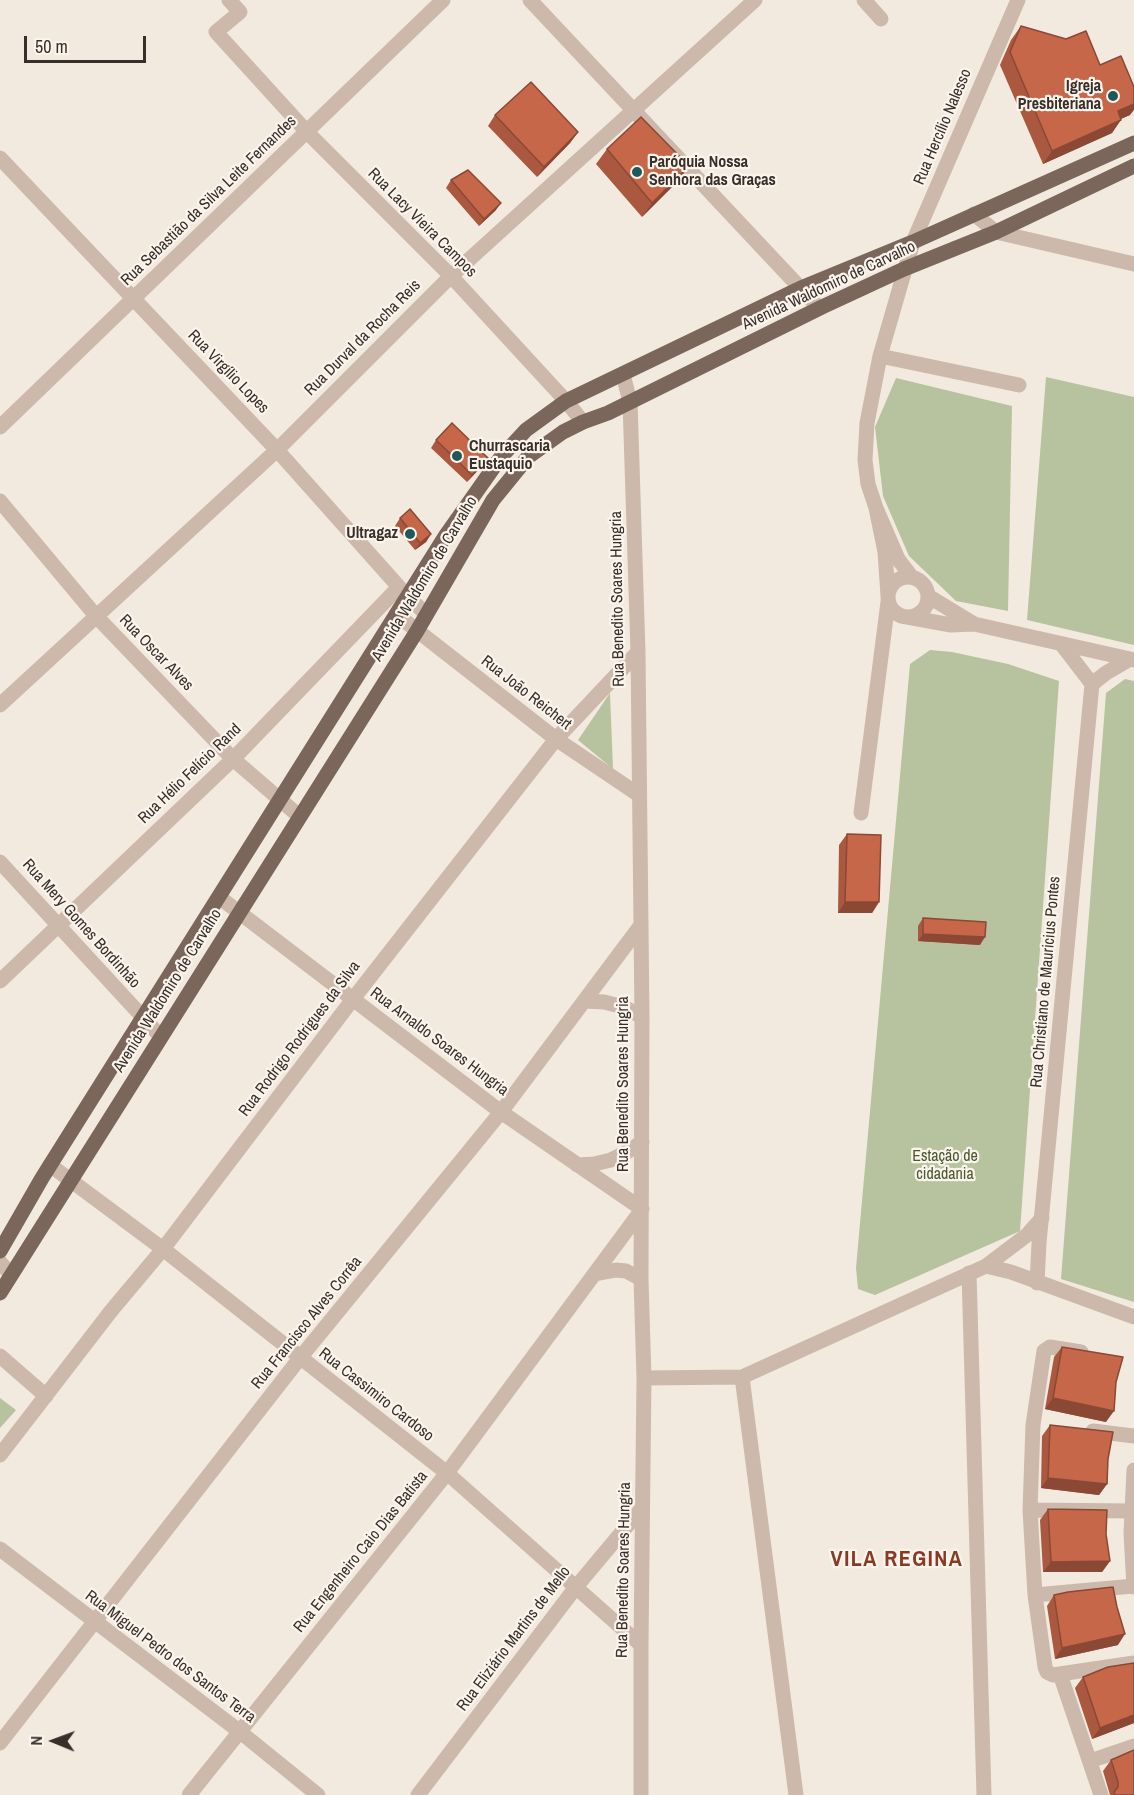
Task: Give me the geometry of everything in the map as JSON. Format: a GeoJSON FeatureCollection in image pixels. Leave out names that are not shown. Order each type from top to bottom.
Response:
{"type":"FeatureCollection","features":[{"type":"Feature","properties":{"kind":"main road","name":"Avenida Waldomiro de Carvalho"},"geometry":{"type":"LineString","coordinates":[[0,1251],[50,1165],[396,614],[403,592],[501,457],[526,430],[566,401],[801,288],[913,242],[1134,143]]}},
{"type":"Feature","properties":{"kind":"main road","name":"Avenida Waldomiro de Carvalho"},"geometry":{"type":"LineString","coordinates":[[0,1293],[417,631],[493,500],[528,457],[563,432],[608,413],[819,308],[904,269],[996,232],[1134,166]]}},
{"type":"Feature","properties":{"kind":"street","name":"Rua Lacy Vieira Campos"},"geometry":{"type":"LineString","coordinates":[[229,0],[240,12],[216,32],[307,132],[451,276],[583,422]]}},
{"type":"Feature","properties":{"kind":"street","name":"Rua Sebastião da Silva Leite Fernandes"},"geometry":{"type":"LineString","coordinates":[[0,428],[443,0]]}},
{"type":"Feature","properties":{"kind":"street"},"geometry":{"type":"LineString","coordinates":[[530,0],[819,308]]}},
{"type":"Feature","properties":{"kind":"street","name":"Rua Durval da Rocha Reis"},"geometry":{"type":"LineString","coordinates":[[0,705],[277,450],[451,276],[755,0]]}},
{"type":"Feature","properties":{"kind":"street"},"geometry":{"type":"LineString","coordinates":[[864,0],[881,19]]}},
{"type":"Feature","properties":{"kind":"street","name":"Rua Hercílio Nalesso"},"geometry":{"type":"LineString","coordinates":[[876,508],[868,484],[865,460],[867,423],[880,356],[904,269],[913,242],[1018,0]]}},
{"type":"Feature","properties":{"kind":"street","name":"Rua Virgílio Lopes"},"geometry":{"type":"LineString","coordinates":[[0,158],[277,450],[403,592],[426,614]]}},
{"type":"Feature","properties":{"kind":"street"},"geometry":{"type":"LineString","coordinates":[[974,214],[996,232],[1134,264]]}},
{"type":"Feature","properties":{"kind":"street"},"geometry":{"type":"LineString","coordinates":[[880,356],[1019,385]]}},
{"type":"Feature","properties":{"kind":"street","name":"Rua Benedito Soares Hungria"},"geometry":{"type":"LineString","coordinates":[[623,374],[630,402],[638,652],[642,1017],[641,1279],[645,1378],[641,1795]]}},
{"type":"Feature","properties":{"kind":"street","name":"Rua Oscar Alves"},"geometry":{"type":"LineString","coordinates":[[0,501],[96,616],[233,759],[299,816]]}},
{"type":"Feature","properties":{"kind":"street"},"geometry":{"type":"LineString","coordinates":[[876,508],[898,559],[911,576],[923,583],[928,596],[974,624]]}},
{"type":"Feature","properties":{"kind":"street"},"geometry":{"type":"LineString","coordinates":[[876,508],[885,552],[888,599],[895,612],[907,617],[951,625],[974,624],[1132,660]]}},
{"type":"Feature","properties":{"kind":"street"},"geometry":{"type":"LineString","coordinates":[[861,813],[888,599],[892,584],[897,579],[911,576]]}},
{"type":"Feature","properties":{"kind":"street","name":"Rua Hélio Felício Rand"},"geometry":{"type":"LineString","coordinates":[[0,981],[233,759],[403,592]]}},
{"type":"Feature","properties":{"kind":"street"},"geometry":{"type":"LineString","coordinates":[[907,617],[919,614],[924,609],[928,596]]}},
{"type":"Feature","properties":{"kind":"street","name":"Rua João Reichert"},"geometry":{"type":"LineString","coordinates":[[396,614],[556,739],[639,795]]}},
{"type":"Feature","properties":{"kind":"street"},"geometry":{"type":"LineString","coordinates":[[1062,645],[1092,684],[1106,673],[1132,660]]}},
{"type":"Feature","properties":{"kind":"street","name":"Rua Rodrigo Rodrigues da Silva"},"geometry":{"type":"LineString","coordinates":[[0,1455],[111,1311],[163,1249],[353,999],[556,739],[638,652]]}},
{"type":"Feature","properties":{"kind":"street","name":"Rua Christiano de Mauricius Pontes"},"geometry":{"type":"LineString","coordinates":[[1037,1283],[1092,684]]}},
{"type":"Feature","properties":{"kind":"street","name":"Rua Mery Gomes Bordinhão"},"geometry":{"type":"LineString","coordinates":[[0,862],[161,1037]]}},
{"type":"Feature","properties":{"kind":"street","name":"Rua Arnaldo Soares Hungria"},"geometry":{"type":"LineString","coordinates":[[219,897],[501,1112],[642,1210]]}},
{"type":"Feature","properties":{"kind":"street","name":"Rua Francisco Alves Corrêa"},"geometry":{"type":"LineString","coordinates":[[0,1743],[300,1358],[501,1112],[641,925]]}},
{"type":"Feature","properties":{"kind":"street"},"geometry":{"type":"LineString","coordinates":[[584,1000],[624,1007],[642,1017]]}},
{"type":"Feature","properties":{"kind":"street"},"geometry":{"type":"LineString","coordinates":[[577,1165],[611,1160],[642,1143]]}},
{"type":"Feature","properties":{"kind":"street","name":"Rua Cassimiro Cardoso"},"geometry":{"type":"LineString","coordinates":[[50,1165],[72,1179],[163,1249],[447,1473],[641,1645]]}},
{"type":"Feature","properties":{"kind":"street","name":"Rua Engenheiro Caio Dias Batista"},"geometry":{"type":"LineString","coordinates":[[189,1795],[447,1473],[642,1210]]}},
{"type":"Feature","properties":{"kind":"street"},"geometry":{"type":"LineString","coordinates":[[645,1378],[742,1377],[986,1266],[1027,1235],[1042,1218]]}},
{"type":"Feature","properties":{"kind":"street"},"geometry":{"type":"LineString","coordinates":[[0,1262],[11,1275]]}},
{"type":"Feature","properties":{"kind":"street"},"geometry":{"type":"LineString","coordinates":[[986,1266],[1011,1272],[1134,1317]]}},
{"type":"Feature","properties":{"kind":"street"},"geometry":{"type":"LineString","coordinates":[[595,1274],[616,1270],[626,1271],[641,1279]]}},
{"type":"Feature","properties":{"kind":"street"},"geometry":{"type":"LineString","coordinates":[[969,1273],[984,1795]]}},
{"type":"Feature","properties":{"kind":"street"},"geometry":{"type":"LineString","coordinates":[[1099,1354],[1050,1347],[1044,1351],[1030,1510],[1035,1595],[1047,1672],[1053,1675],[1134,1663]]}},
{"type":"Feature","properties":{"kind":"street"},"geometry":{"type":"LineString","coordinates":[[0,1356],[46,1396]]}},
{"type":"Feature","properties":{"kind":"street"},"geometry":{"type":"LineString","coordinates":[[742,1377],[796,1795]]}},
{"type":"Feature","properties":{"kind":"street"},"geometry":{"type":"LineString","coordinates":[[1078,1430],[1134,1436]]}},
{"type":"Feature","properties":{"kind":"street"},"geometry":{"type":"LineString","coordinates":[[1035,1595],[1134,1586],[1131,1533],[1134,1470]]}},
{"type":"Feature","properties":{"kind":"street","name":"Rua Eliziário Martins de Mello"},"geometry":{"type":"LineString","coordinates":[[418,1795],[576,1587],[642,1508]]}},
{"type":"Feature","properties":{"kind":"street"},"geometry":{"type":"LineString","coordinates":[[1030,1510],[1133,1511]]}},
{"type":"Feature","properties":{"kind":"street","name":"Rua Miguel Pedro dos Santos Terra"},"geometry":{"type":"LineString","coordinates":[[0,1549],[94,1623],[239,1731],[318,1795]]}},
{"type":"Feature","properties":{"kind":"street"},"geometry":{"type":"LineString","coordinates":[[1060,1674],[1101,1795]]}},
{"type":"Feature","properties":{"kind":"street"},"geometry":{"type":"LineString","coordinates":[[1090,1761],[1134,1746]]}},
{"type":"Feature","properties":{"kind":"green space"},"geometry":{"type":"Polygon","coordinates":[[[1046,377],[1134,397],[1134,645],[1027,620],[1046,377]]]}},
{"type":"Feature","properties":{"kind":"green space"},"geometry":{"type":"Polygon","coordinates":[[[896,378],[1012,406],[1008,611],[956,601],[909,556],[883,496],[875,427],[896,378]]]}},
{"type":"Feature","properties":{"kind":"green space","name":"Estação de cidadania"},"geometry":{"type":"Polygon","coordinates":[[[930,650],[952,652],[1008,664],[1059,681],[1020,1231],[875,1295],[858,1289],[856,1268],[910,664],[930,650]]]}},
{"type":"Feature","properties":{"kind":"green space"},"geometry":{"type":"Polygon","coordinates":[[[1125,679],[1134,681],[1134,1302],[1061,1279],[1106,693],[1125,679]]]}},
{"type":"Feature","properties":{"kind":"green space"},"geometry":{"type":"Polygon","coordinates":[[[610,693],[613,769],[578,740],[610,693]]]}},
{"type":"Feature","properties":{"kind":"green space"},"geometry":{"type":"Polygon","coordinates":[[[0,1398],[16,1410],[0,1428],[0,1398]]]}},
{"type":"Feature","properties":{"kind":"building"},"geometry":{"type":"Polygon","coordinates":[[[1021,26],[1066,39],[1086,31],[1100,65],[1121,56],[1134,87],[1134,104],[1118,111],[1121,120],[1052,151],[1010,52],[1021,26]]]}},
{"type":"Feature","properties":{"kind":"building"},"geometry":{"type":"Polygon","coordinates":[[[531,82],[578,132],[544,167],[495,115],[531,82]]]}},
{"type":"Feature","properties":{"kind":"building","name":"Paróquia Nossa Senhora das Graças"},"geometry":{"type":"Polygon","coordinates":[[[641,117],[689,166],[652,203],[607,149],[641,117]]]}},
{"type":"Feature","properties":{"kind":"building"},"geometry":{"type":"Polygon","coordinates":[[[468,170],[501,203],[484,219],[451,180],[468,170]]]}},
{"type":"Feature","properties":{"kind":"building"},"geometry":{"type":"Polygon","coordinates":[[[452,423],[488,458],[472,475],[436,440],[452,423]]]}},
{"type":"Feature","properties":{"kind":"building"},"geometry":{"type":"Polygon","coordinates":[[[410,509],[431,534],[420,543],[400,518],[410,509]]]}},
{"type":"Feature","properties":{"kind":"building"},"geometry":{"type":"Polygon","coordinates":[[[847,834],[881,835],[879,902],[845,902],[847,834]]]}},
{"type":"Feature","properties":{"kind":"building"},"geometry":{"type":"Polygon","coordinates":[[[923,918],[986,922],[985,937],[923,934],[923,918]]]}},
{"type":"Feature","properties":{"kind":"building"},"geometry":{"type":"Polygon","coordinates":[[[1062,1347],[1123,1357],[1116,1382],[1114,1411],[1053,1398],[1062,1347]]]}},
{"type":"Feature","properties":{"kind":"building"},"geometry":{"type":"Polygon","coordinates":[[[1050,1425],[1113,1432],[1108,1459],[1107,1484],[1048,1478],[1050,1425]]]}},
{"type":"Feature","properties":{"kind":"building"},"geometry":{"type":"Polygon","coordinates":[[[1048,1509],[1107,1510],[1106,1534],[1110,1561],[1051,1562],[1048,1509]]]}},
{"type":"Feature","properties":{"kind":"building"},"geometry":{"type":"Polygon","coordinates":[[[1113,1587],[1125,1634],[1062,1648],[1054,1595],[1113,1587]]]}},
{"type":"Feature","properties":{"kind":"building"},"geometry":{"type":"Polygon","coordinates":[[[1134,1663],[1134,1715],[1100,1728],[1083,1677],[1108,1667],[1134,1663]]]}},
{"type":"Feature","properties":{"kind":"building"},"geometry":{"type":"Polygon","coordinates":[[[1134,1750],[1134,1795],[1115,1795],[1118,1782],[1111,1760],[1134,1750]]]}},
{"type":"Feature","properties":{"kind":"place","name":"Igreja Presbiteriana"},"geometry":{"type":"Point","coordinates":[1113,96]}},
{"type":"Feature","properties":{"kind":"place","name":"Paróquia Nossa Senhora das Graças"},"geometry":{"type":"Point","coordinates":[637,172]}},
{"type":"Feature","properties":{"kind":"place","name":"Churrascaria Eustaquio"},"geometry":{"type":"Point","coordinates":[457,456]}},
{"type":"Feature","properties":{"kind":"place","name":"Ultragaz"},"geometry":{"type":"Point","coordinates":[410,534]}},
{"type":"Feature","properties":{"kind":"district","name":"VILA REGINA"},"geometry":{"type":"Point","coordinates":[897,1560]}}]}
